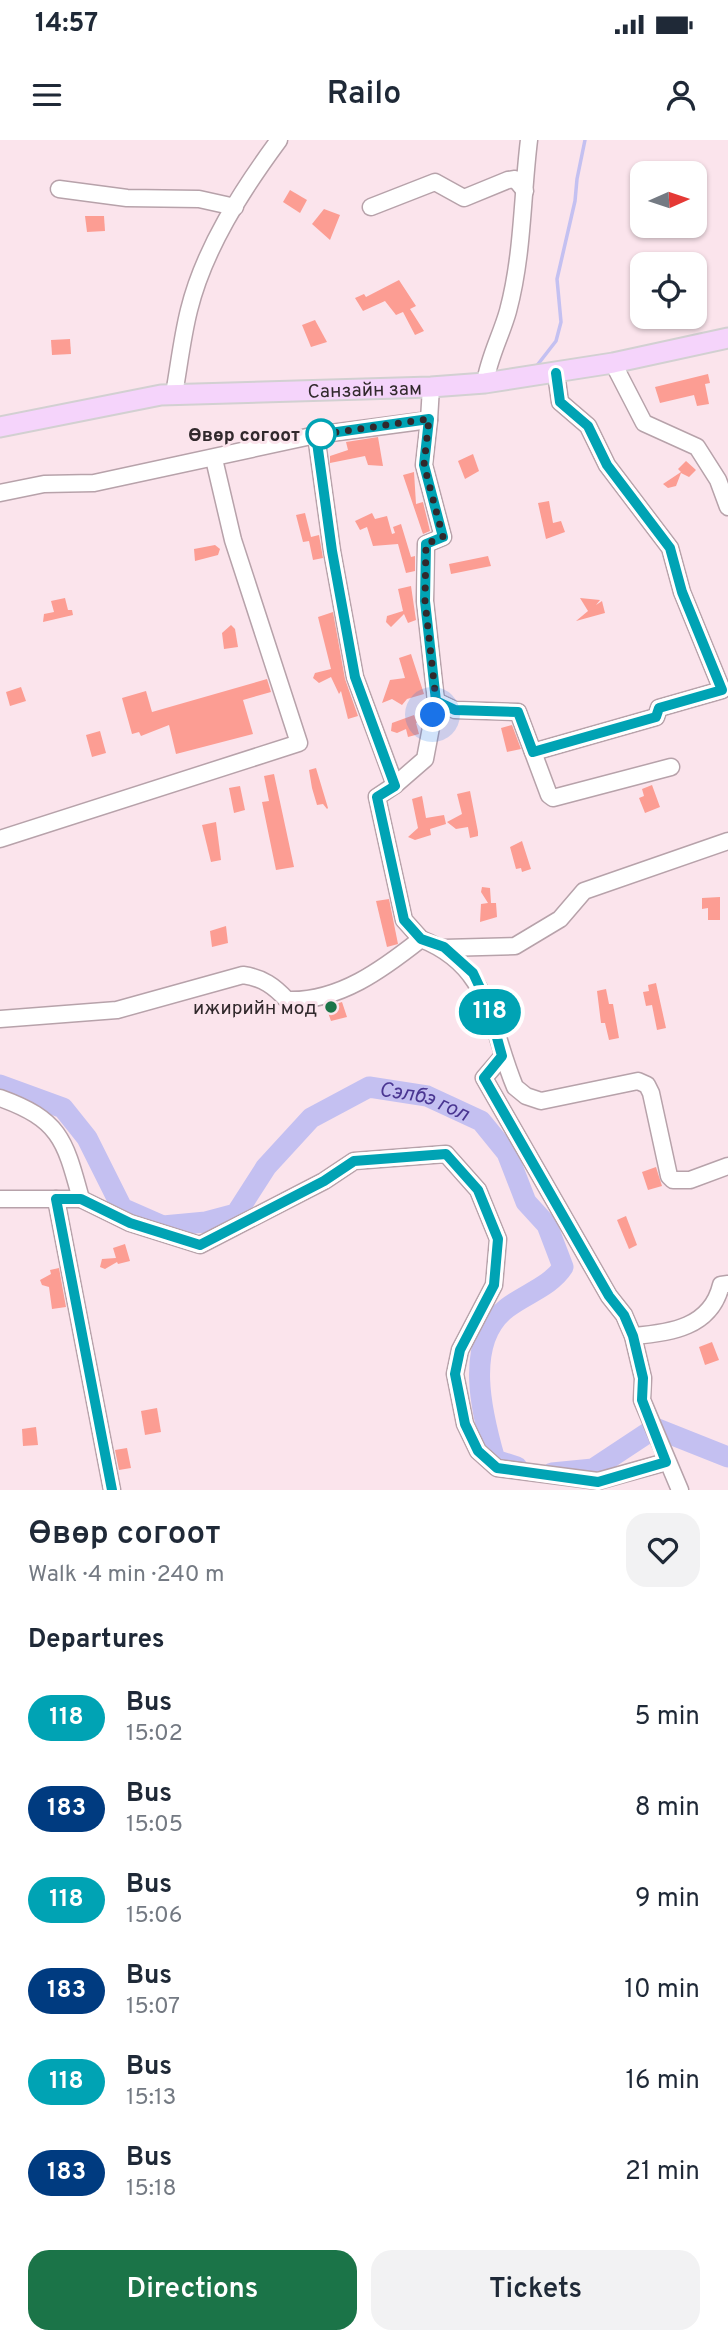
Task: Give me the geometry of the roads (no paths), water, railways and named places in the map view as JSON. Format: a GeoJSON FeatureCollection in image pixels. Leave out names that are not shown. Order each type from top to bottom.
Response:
{"type":"FeatureCollection","features":[{"type":"Feature","properties":{"kind":"main road","name":"Санзайн зам"},"geometry":{"type":"LineString","coordinates":[[0,427],[174,394],[485,383],[613,363],[728,338]]}},
{"type":"Feature","properties":{"kind":"street"},"geometry":{"type":"LineString","coordinates":[[174,394],[189,308],[214,245],[253,175],[279,140]]}},
{"type":"Feature","properties":{"kind":"street"},"geometry":{"type":"LineString","coordinates":[[485,383],[489,357],[507,313],[521,245],[529,140]]}},
{"type":"Feature","properties":{"kind":"street"},"geometry":{"type":"LineString","coordinates":[[372,208],[435,182],[464,198],[515,179],[524,191]]}},
{"type":"Feature","properties":{"kind":"street"},"geometry":{"type":"LineString","coordinates":[[59,189],[127,198],[199,199],[235,207]]}},
{"type":"Feature","properties":{"kind":"street"},"geometry":{"type":"LineString","coordinates":[[613,363],[644,423],[697,447],[723,481],[728,508]]}},
{"type":"Feature","properties":{"kind":"street"},"geometry":{"type":"LineString","coordinates":[[533,752],[656,717],[659,708],[722,690],[682,592],[670,548],[607,465],[588,426],[560,402],[556,373]]}},
{"type":"Feature","properties":{"kind":"street"},"geometry":{"type":"LineString","coordinates":[[431,387],[424,465],[443,537],[426,544],[425,601],[436,701],[425,759],[395,786],[377,797],[404,920],[421,939],[444,947],[515,946],[560,919],[584,891],[728,841]]}},
{"type":"Feature","properties":{"kind":"street"},"geometry":{"type":"LineString","coordinates":[[0,493],[44,485],[94,483],[316,435],[429,419]]}},
{"type":"Feature","properties":{"kind":"street"},"geometry":{"type":"LineString","coordinates":[[316,435],[332,551],[355,677],[395,786]]}},
{"type":"Feature","properties":{"kind":"street"},"geometry":{"type":"LineString","coordinates":[[0,839],[299,743],[233,540],[214,459]]}},
{"type":"Feature","properties":{"kind":"street"},"geometry":{"type":"LineString","coordinates":[[436,701],[455,710],[518,712],[548,795],[553,798],[671,767]]}},
{"type":"Feature","properties":{"kind":"street"},"geometry":{"type":"LineString","coordinates":[[0,1019],[117,1010],[243,975],[258,977],[273,985],[287,1000],[305,1001],[365,979],[421,939]]}},
{"type":"Feature","properties":{"kind":"street"},"geometry":{"type":"LineString","coordinates":[[444,947],[473,973],[488,1005],[502,1056],[515,1087],[526,1096],[541,1101],[638,1081],[647,1085],[651,1093],[673,1180],[690,1180],[728,1166]]}},
{"type":"Feature","properties":{"kind":"street"},"geometry":{"type":"LineString","coordinates":[[502,1056],[484,1078],[609,1296],[624,1315],[633,1336],[643,1378],[642,1400],[665,1460],[680,1490]]}},
{"type":"Feature","properties":{"kind":"street"},"geometry":{"type":"LineString","coordinates":[[0,1098],[24,1106],[53,1129],[66,1145],[81,1199]]}},
{"type":"Feature","properties":{"kind":"street"},"geometry":{"type":"LineString","coordinates":[[0,1199],[81,1199],[130,1223],[200,1245],[324,1181],[354,1161],[446,1154],[478,1190],[498,1239],[494,1285],[460,1350],[455,1374],[465,1424],[478,1451],[497,1468],[598,1482],[665,1460]]}},
{"type":"Feature","properties":{"kind":"street"},"geometry":{"type":"LineString","coordinates":[[56,1199],[112,1490]]}},
{"type":"Feature","properties":{"kind":"street"},"geometry":{"type":"LineString","coordinates":[[633,1336],[663,1334],[704,1317],[717,1303],[721,1285],[728,1284]]}},
{"type":"Feature","properties":{"kind":"waterway"},"geometry":{"type":"LineString","coordinates":[[535,368],[556,341],[561,322],[557,279],[575,201],[585,140]]}},
{"type":"Feature","properties":{"kind":"waterway","name":"Сэлбэ гол"},"geometry":{"type":"LineString","coordinates":[[0,1085],[63,1108],[87,1138],[122,1208],[163,1226],[206,1222],[236,1214],[266,1167],[311,1118],[369,1087],[427,1096],[481,1121],[507,1153],[526,1202],[547,1225],[563,1267],[545,1285],[514,1303],[493,1322],[480,1359],[481,1401],[495,1460],[517,1467]]}},
{"type":"Feature","properties":{"kind":"waterway","name":"Сэлбэ гол"},"geometry":{"type":"LineString","coordinates":[[552,1473],[593,1469],[655,1428],[728,1457]]}},
{"type":"Feature","properties":{"kind":"place","name":"Өвөр согоот"},"geometry":{"type":"Point","coordinates":[321,434]}},
{"type":"Feature","properties":{"kind":"place","name":"ижирийн мод"},"geometry":{"type":"Point","coordinates":[331,1007]}}]}
